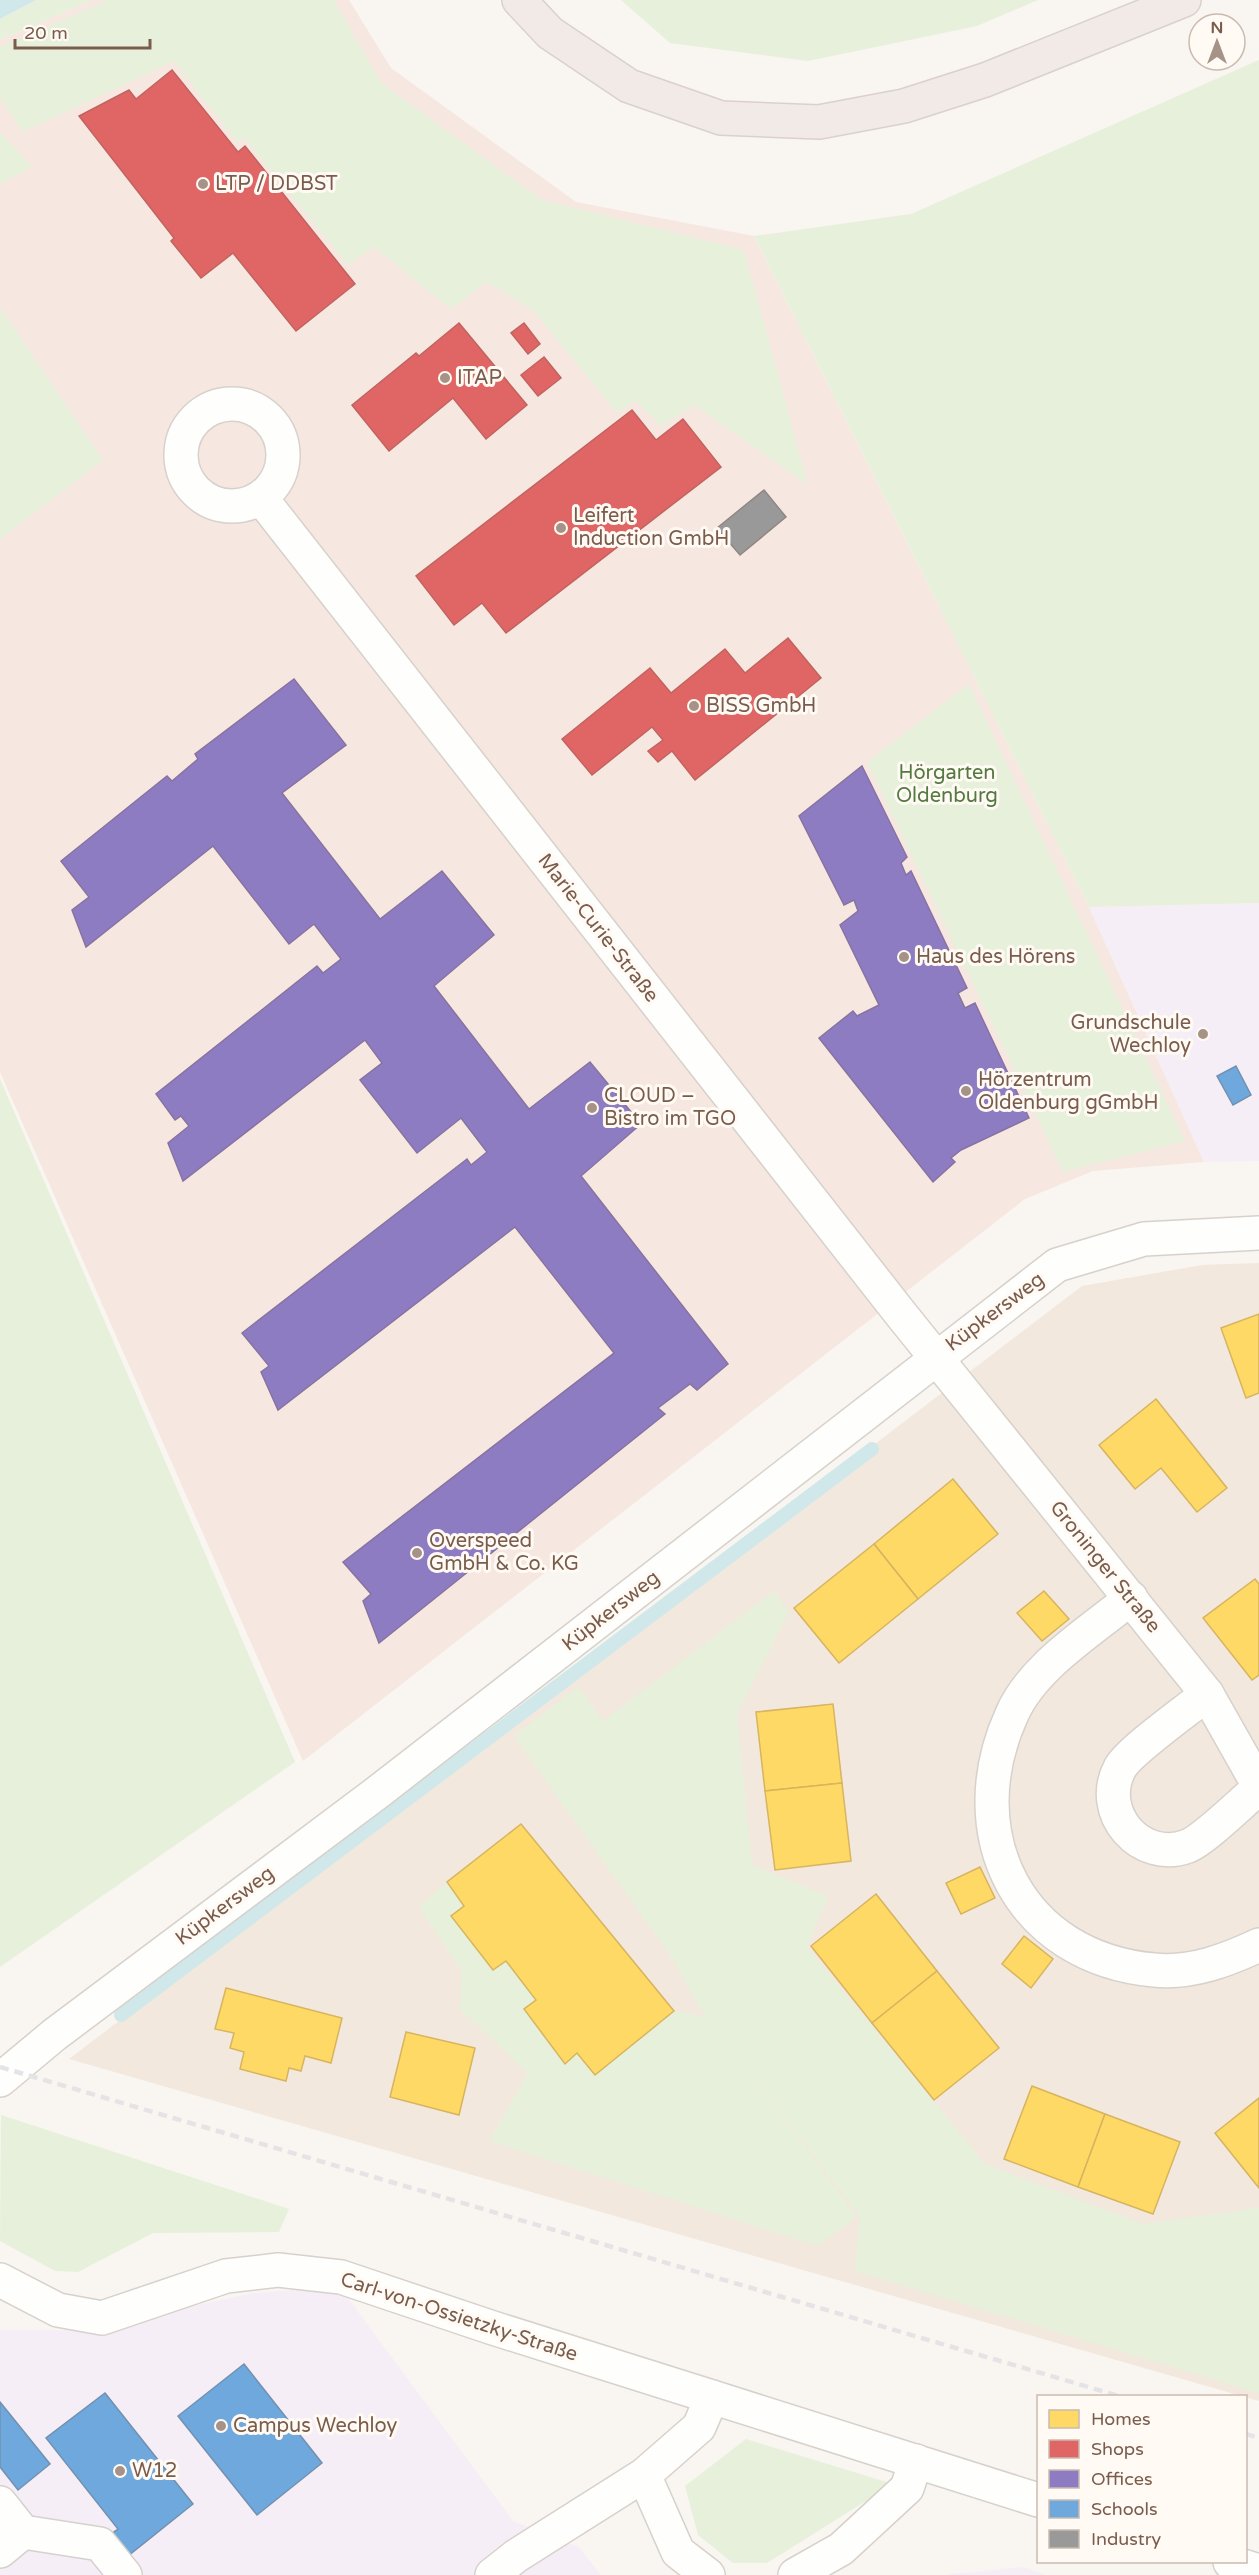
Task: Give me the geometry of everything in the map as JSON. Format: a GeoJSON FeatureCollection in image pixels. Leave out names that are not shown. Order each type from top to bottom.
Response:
{"type":"FeatureCollection","features":[{"type":"Feature","properties":{"kind":"highway"},"geometry":{"type":"LineString","coordinates":[[519,0],[550,33],[629,86],[721,118],[819,122],[904,106],[985,80],[1184,0]]}},
{"type":"Feature","properties":{"kind":"street","name":"Marie-Curie-Straße"},"geometry":{"type":"LineString","coordinates":[[261,498],[936,1358]]}},
{"type":"Feature","properties":{"kind":"street","name":"Küpkersweg"},"geometry":{"type":"LineString","coordinates":[[0,2080],[54,2035],[378,1792],[1057,1265],[1144,1239],[1259,1233]]}},
{"type":"Feature","properties":{"kind":"street","name":"Groninger Straße"},"geometry":{"type":"LineString","coordinates":[[936,1358],[1207,1694],[1259,1787]]}},
{"type":"Feature","properties":{"kind":"street"},"geometry":{"type":"LineString","coordinates":[[1131,1598],[1040,1673],[1012,1713],[996,1758],[991,1784],[995,1833],[1007,1875],[1018,1894],[1043,1924],[1062,1938],[1102,1958],[1155,1970],[1182,1969],[1207,1965],[1259,1945]]}},
{"type":"Feature","properties":{"kind":"street"},"geometry":{"type":"LineString","coordinates":[[1207,1694],[1131,1755],[1120,1768],[1114,1802],[1119,1820],[1138,1841],[1154,1848],[1173,1849],[1190,1846],[1259,1787]]}},
{"type":"Feature","properties":{"kind":"street","name":"Carl-von-Ossietzky-Straße"},"geometry":{"type":"LineString","coordinates":[[0,2280],[58,2310],[102,2318],[226,2276],[278,2270],[341,2277],[494,2328],[1037,2500]]}},
{"type":"Feature","properties":{"kind":"street"},"geometry":{"type":"LineString","coordinates":[[513,2569],[644,2475],[699,2427],[712,2397]]}},
{"type":"Feature","properties":{"kind":"street"},"geometry":{"type":"LineString","coordinates":[[795,2575],[841,2549],[907,2488],[916,2461]]}},
{"type":"Feature","properties":{"kind":"street"},"geometry":{"type":"LineString","coordinates":[[644,2475],[678,2552],[708,2575]]}},
{"type":"Feature","properties":{"kind":"street"},"geometry":{"type":"LineString","coordinates":[[0,2503],[12,2541],[100,2544],[124,2575]]}},
{"type":"Feature","properties":{"kind":"street"},"geometry":{"type":"LineString","coordinates":[[1233,2563],[1259,2571]]}},
{"type":"Feature","properties":{"kind":"shaded area"},"geometry":{"type":"Polygon","coordinates":[[[92,0],[349,0],[391,68],[576,202],[754,236],[1089,907],[1204,1162],[1093,1171],[1025,1199],[303,1761],[0,1072],[0,40],[92,0]]]}},
{"type":"Feature","properties":{"kind":"shaded area","name":"Grundschule Wechloy"},"geometry":{"type":"Polygon","coordinates":[[[1259,903],[1259,1161],[1204,1162],[1089,907],[1259,903]]]}},
{"type":"Feature","properties":{"kind":"shaded area"},"geometry":{"type":"Polygon","coordinates":[[[1259,1263],[1259,2401],[1247,2398],[1247,2395],[1238,2395],[69,2059],[1082,1286],[1202,1265],[1259,1263]]]}},
{"type":"Feature","properties":{"kind":"shaded area","name":"Campus Wechloy"},"geometry":{"type":"Polygon","coordinates":[[[304,2289],[342,2290],[513,2521],[579,2547],[601,2575],[0,2575],[0,2330],[83,2330],[253,2293],[304,2289]]]}},
{"type":"Feature","properties":{"kind":"shaded area"},"geometry":{"type":"Polygon","coordinates":[[[1024,2567],[1045,2575],[946,2575],[950,2574],[1024,2567]]]}},
{"type":"Feature","properties":{"kind":"green space"},"geometry":{"type":"Polygon","coordinates":[[[36,0],[92,0],[0,40],[0,19],[36,0]]]}},
{"type":"Feature","properties":{"kind":"green space"},"geometry":{"type":"Polygon","coordinates":[[[108,0],[334,0],[381,83],[542,200],[744,250],[808,485],[694,405],[661,426],[636,401],[617,413],[533,310],[486,282],[451,309],[374,247],[348,265],[245,139],[237,142],[174,61],[23,132],[0,98],[0,47],[108,0]]]}},
{"type":"Feature","properties":{"kind":"green space"},"geometry":{"type":"Polygon","coordinates":[[[621,0],[1038,0],[977,26],[808,61],[670,43],[621,0]]]}},
{"type":"Feature","properties":{"kind":"green space"},"geometry":{"type":"Polygon","coordinates":[[[1259,60],[1259,903],[1089,907],[754,236],[911,214],[1232,72],[1247,72],[1247,65],[1259,60]]]}},
{"type":"Feature","properties":{"kind":"green space"},"geometry":{"type":"Polygon","coordinates":[[[0,132],[32,167],[0,184],[0,132]]]}},
{"type":"Feature","properties":{"kind":"green space"},"geometry":{"type":"Polygon","coordinates":[[[0,307],[103,460],[0,539],[0,307]]]}},
{"type":"Feature","properties":{"kind":"green space","name":"Hörgarten Oldenburg"},"geometry":{"type":"Polygon","coordinates":[[[969,684],[1185,1141],[1063,1172],[867,762],[969,684]]]}},
{"type":"Feature","properties":{"kind":"green space"},"geometry":{"type":"Polygon","coordinates":[[[0,1079],[295,1762],[0,1967],[0,1079]]]}},
{"type":"Feature","properties":{"kind":"green space"},"geometry":{"type":"Polygon","coordinates":[[[774,1591],[789,1612],[737,1714],[752,1865],[828,1896],[807,1947],[985,2164],[1143,2224],[1259,2208],[1259,2393],[855,2271],[860,2216],[740,2061],[857,2217],[818,2246],[489,2141],[528,2073],[460,2009],[462,1972],[419,1907],[447,1882],[464,1906],[451,1916],[493,1969],[506,1961],[536,2000],[524,2010],[565,2064],[577,2053],[596,2075],[674,2011],[705,2016],[670,1955],[514,1736],[578,1687],[603,1721],[774,1591]]]}},
{"type":"Feature","properties":{"kind":"green space"},"geometry":{"type":"Polygon","coordinates":[[[1,2115],[289,2209],[279,2232],[153,2233],[78,2272],[55,2271],[0,2241],[1,2115]]]}},
{"type":"Feature","properties":{"kind":"green space"},"geometry":{"type":"Polygon","coordinates":[[[746,2439],[893,2484],[767,2563],[733,2563],[698,2535],[685,2486],[746,2439]]]}},
{"type":"Feature","properties":{"kind":"water"},"geometry":{"type":"Polygon","coordinates":[[[0,0],[36,0],[0,19],[0,0]]]}},
{"type":"Feature","properties":{"kind":"building: Homes"},"geometry":{"type":"Polygon","coordinates":[[[1259,1314],[1259,1393],[1246,1398],[1221,1328],[1259,1314]]]}},
{"type":"Feature","properties":{"kind":"building: Homes"},"geometry":{"type":"Polygon","coordinates":[[[1156,1399],[1227,1488],[1197,1512],[1161,1468],[1135,1489],[1099,1445],[1156,1399]]]}},
{"type":"Feature","properties":{"kind":"building: Homes"},"geometry":{"type":"Polygon","coordinates":[[[953,1479],[998,1534],[918,1599],[874,1544],[953,1479]]]}},
{"type":"Feature","properties":{"kind":"building: Homes"},"geometry":{"type":"Polygon","coordinates":[[[874,1544],[918,1599],[839,1663],[794,1608],[874,1544]]]}},
{"type":"Feature","properties":{"kind":"building: Homes"},"geometry":{"type":"Polygon","coordinates":[[[1255,1579],[1259,1584],[1259,1675],[1252,1680],[1203,1618],[1255,1579]]]}},
{"type":"Feature","properties":{"kind":"building: Homes"},"geometry":{"type":"Polygon","coordinates":[[[1044,1591],[1069,1619],[1042,1641],[1017,1613],[1044,1591]]]}},
{"type":"Feature","properties":{"kind":"building: Homes"},"geometry":{"type":"Polygon","coordinates":[[[833,1704],[842,1783],[765,1791],[756,1712],[833,1704]]]}},
{"type":"Feature","properties":{"kind":"building: Homes"},"geometry":{"type":"Polygon","coordinates":[[[842,1783],[851,1861],[775,1870],[765,1791],[842,1783]]]}},
{"type":"Feature","properties":{"kind":"building: Homes"},"geometry":{"type":"Polygon","coordinates":[[[521,1824],[674,2011],[595,2075],[577,2053],[565,2064],[524,2009],[536,2000],[506,1961],[493,1970],[451,1916],[464,1906],[447,1882],[521,1824]]]}},
{"type":"Feature","properties":{"kind":"building: Homes"},"geometry":{"type":"Polygon","coordinates":[[[980,1867],[995,1898],[961,1914],[946,1883],[980,1867]]]}},
{"type":"Feature","properties":{"kind":"building: Homes"},"geometry":{"type":"Polygon","coordinates":[[[876,1894],[937,1971],[872,2023],[811,1946],[876,1894]]]}},
{"type":"Feature","properties":{"kind":"building: Homes"},"geometry":{"type":"Polygon","coordinates":[[[1024,1936],[1053,1959],[1031,1988],[1002,1964],[1024,1936]]]}},
{"type":"Feature","properties":{"kind":"building: Homes"},"geometry":{"type":"Polygon","coordinates":[[[937,1971],[999,2048],[934,2100],[872,2023],[937,1971]]]}},
{"type":"Feature","properties":{"kind":"building: Homes"},"geometry":{"type":"Polygon","coordinates":[[[226,1988],[342,2018],[331,2063],[305,2056],[301,2071],[289,2068],[286,2081],[240,2069],[244,2052],[230,2048],[234,2033],[215,2029],[226,1988]]]}},
{"type":"Feature","properties":{"kind":"building: Homes"},"geometry":{"type":"Polygon","coordinates":[[[406,2032],[475,2048],[459,2115],[390,2097],[406,2032]]]}},
{"type":"Feature","properties":{"kind":"building: Homes"},"geometry":{"type":"Polygon","coordinates":[[[1032,2086],[1105,2114],[1078,2187],[1004,2159],[1032,2086]]]}},
{"type":"Feature","properties":{"kind":"building: Homes"},"geometry":{"type":"Polygon","coordinates":[[[1259,2098],[1259,2188],[1215,2133],[1259,2098]]]}},
{"type":"Feature","properties":{"kind":"building: Homes"},"geometry":{"type":"Polygon","coordinates":[[[1105,2114],[1180,2142],[1153,2214],[1078,2187],[1105,2114]]]}},
{"type":"Feature","properties":{"kind":"building: Shops","name":"LTP / DDBST"},"geometry":{"type":"Polygon","coordinates":[[[172,70],[238,152],[245,146],[355,284],[296,331],[233,253],[201,278],[171,241],[174,238],[79,116],[129,90],[136,99],[172,70]]]}},
{"type":"Feature","properties":{"kind":"building: Shops","name":"ITAP"},"geometry":{"type":"Polygon","coordinates":[[[459,323],[527,405],[486,439],[453,398],[389,451],[352,405],[416,353],[419,356],[459,323]]]}},
{"type":"Feature","properties":{"kind":"building: Shops"},"geometry":{"type":"Polygon","coordinates":[[[524,323],[540,344],[528,354],[511,333],[524,323]]]}},
{"type":"Feature","properties":{"kind":"building: Shops"},"geometry":{"type":"Polygon","coordinates":[[[544,357],[561,378],[538,396],[521,375],[544,357]]]}},
{"type":"Feature","properties":{"kind":"building: Shops","name":"Leifert Induction GmbH"},"geometry":{"type":"Polygon","coordinates":[[[632,410],[656,440],[683,419],[721,467],[506,633],[482,603],[454,625],[416,576],[632,410]]]}},
{"type":"Feature","properties":{"kind":"building: Shops","name":"BISS GmbH"},"geometry":{"type":"Polygon","coordinates":[[[788,638],[821,678],[695,780],[672,751],[658,762],[648,751],[663,740],[652,727],[592,775],[562,739],[650,668],[671,693],[725,649],[745,673],[788,638]]]}},
{"type":"Feature","properties":{"kind":"building: Offices"},"geometry":{"type":"Polygon","coordinates":[[[294,679],[346,745],[282,793],[380,919],[442,871],[494,935],[434,986],[529,1109],[590,1062],[641,1124],[581,1176],[728,1364],[697,1390],[690,1384],[658,1408],[665,1414],[379,1643],[363,1601],[371,1594],[343,1562],[614,1353],[515,1227],[278,1410],[261,1372],[269,1366],[242,1333],[467,1159],[471,1165],[487,1152],[461,1118],[417,1153],[360,1080],[382,1063],[365,1040],[183,1181],[168,1143],[189,1126],[181,1116],[175,1120],[156,1094],[317,966],[323,973],[341,959],[314,924],[289,944],[213,846],[86,947],[72,910],[89,897],[61,861],[167,776],[172,781],[198,759],[195,754],[294,679]]]}},
{"type":"Feature","properties":{"kind":"building: Offices","name":"Haus des Hörens"},"geometry":{"type":"Polygon","coordinates":[[[862,766],[907,857],[901,863],[906,875],[911,871],[967,988],[958,993],[965,1008],[975,1003],[1029,1118],[961,1150],[951,1158],[955,1162],[933,1182],[819,1038],[853,1011],[857,1016],[879,1005],[840,925],[858,911],[854,900],[844,905],[799,816],[862,766]]]}},
{"type":"Feature","properties":{"kind":"building: Schools"},"geometry":{"type":"Polygon","coordinates":[[[1236,1066],[1251,1095],[1233,1105],[1217,1076],[1236,1066]]]}},
{"type":"Feature","properties":{"kind":"building: Schools"},"geometry":{"type":"Polygon","coordinates":[[[244,2364],[322,2463],[257,2515],[178,2416],[244,2364]]]}},
{"type":"Feature","properties":{"kind":"building: Schools","name":"W12"},"geometry":{"type":"Polygon","coordinates":[[[105,2393],[193,2504],[128,2556],[111,2534],[118,2529],[46,2438],[105,2393]]]}},
{"type":"Feature","properties":{"kind":"building: Schools"},"geometry":{"type":"Polygon","coordinates":[[[0,2402],[50,2464],[18,2490],[0,2467],[0,2402]]]}},
{"type":"Feature","properties":{"kind":"building: Industry"},"geometry":{"type":"Polygon","coordinates":[[[764,490],[786,517],[740,555],[717,528],[764,490]]]}},
{"type":"Feature","properties":{"kind":"waterway"},"geometry":{"type":"LineString","coordinates":[[121,2015],[872,1449]]}},
{"type":"Feature","properties":{"kind":"railway"},"geometry":{"type":"LineString","coordinates":[[0,2067],[1116,2395]]}},
{"type":"Feature","properties":{"kind":"railway"},"geometry":{"type":"LineString","coordinates":[[1247,2434],[1259,2438]]}},
{"type":"Feature","properties":{"kind":"place","name":"LTP / DDBST"},"geometry":{"type":"Point","coordinates":[203,184]}},
{"type":"Feature","properties":{"kind":"place","name":"ITAP"},"geometry":{"type":"Point","coordinates":[445,378]}},
{"type":"Feature","properties":{"kind":"place","name":"Leifert Induction GmbH"},"geometry":{"type":"Point","coordinates":[561,528]}},
{"type":"Feature","properties":{"kind":"place","name":"BISS GmbH"},"geometry":{"type":"Point","coordinates":[694,706]}},
{"type":"Feature","properties":{"kind":"place","name":"Haus des Hörens"},"geometry":{"type":"Point","coordinates":[904,957]}},
{"type":"Feature","properties":{"kind":"place","name":"Grundschule Wechloy"},"geometry":{"type":"Point","coordinates":[1203,1034]}},
{"type":"Feature","properties":{"kind":"place","name":"Hörzentrum Oldenburg gGmbH"},"geometry":{"type":"Point","coordinates":[966,1091]}},
{"type":"Feature","properties":{"kind":"place","name":"CLOUD – Bistro im TGO"},"geometry":{"type":"Point","coordinates":[592,1108]}},
{"type":"Feature","properties":{"kind":"place","name":"Overspeed GmbH & Co. KG"},"geometry":{"type":"Point","coordinates":[417,1553]}},
{"type":"Feature","properties":{"kind":"place","name":"Campus Wechloy"},"geometry":{"type":"Point","coordinates":[221,2426]}},
{"type":"Feature","properties":{"kind":"place","name":"W12"},"geometry":{"type":"Point","coordinates":[120,2471]}}]}
